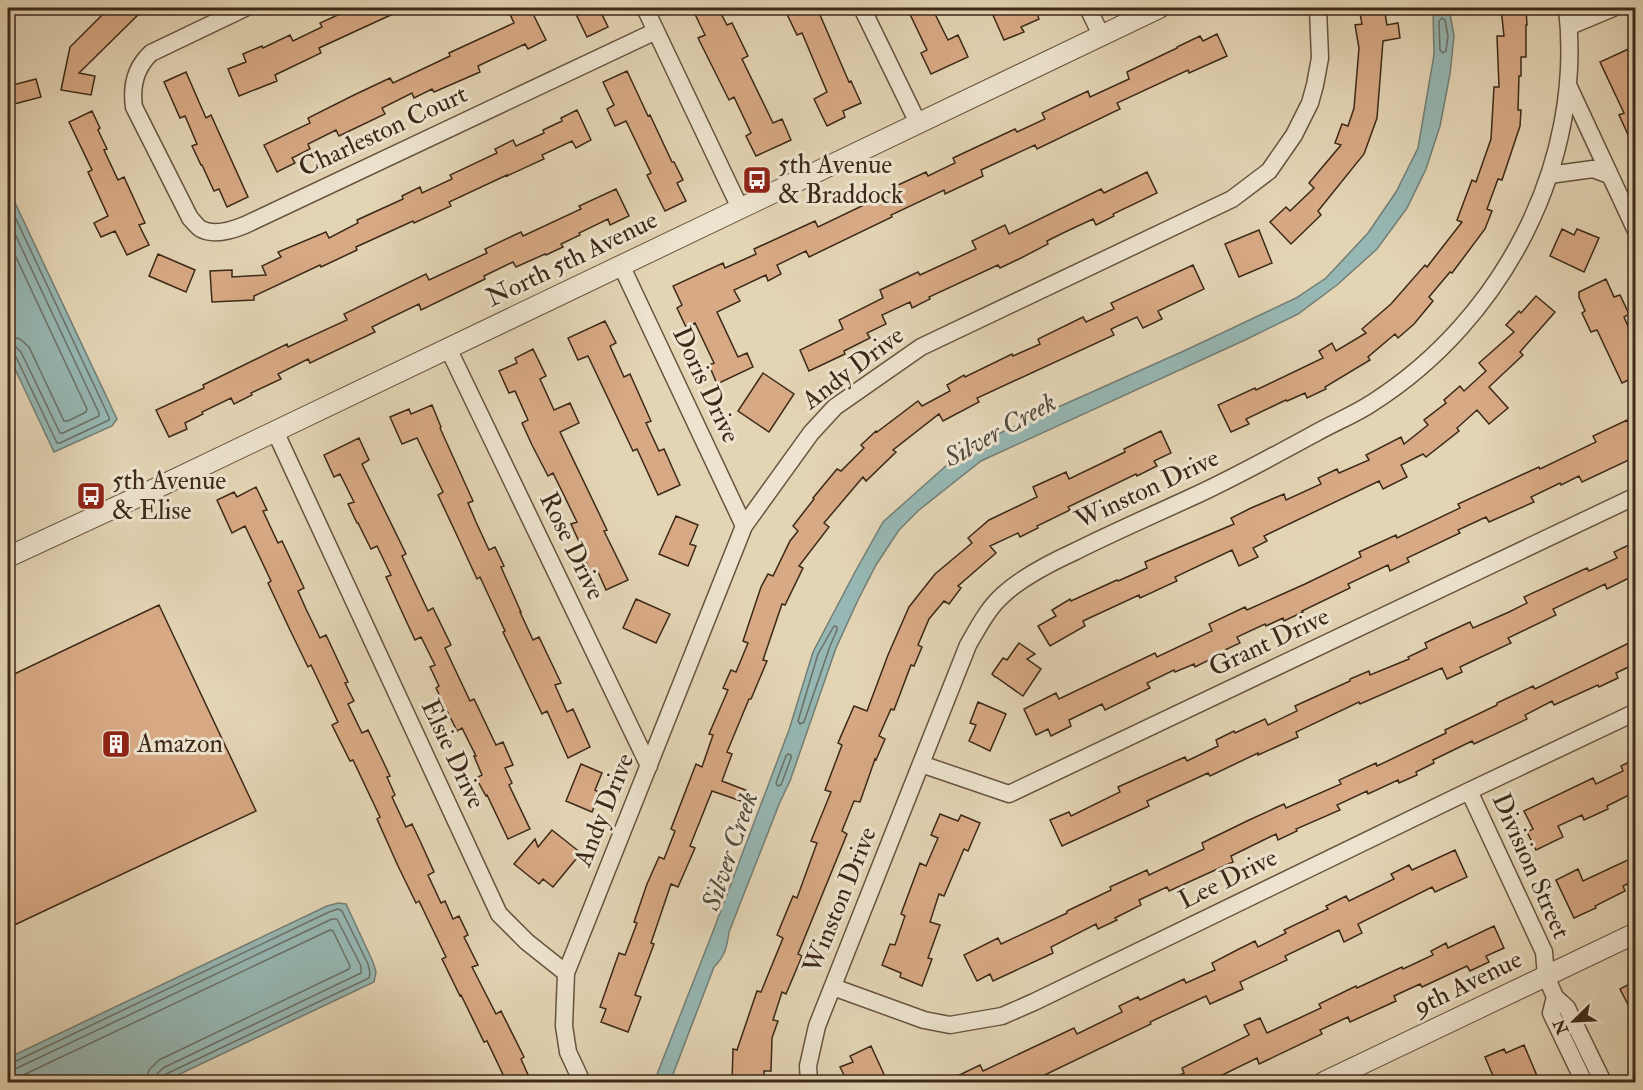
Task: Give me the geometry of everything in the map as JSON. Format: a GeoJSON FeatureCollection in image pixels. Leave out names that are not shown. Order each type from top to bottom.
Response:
{"type":"FeatureCollection","features":[{"type":"Feature","properties":{"kind":"street","name":"Charleston Court"},"geometry":{"type":"LineString","coordinates":[[245,8],[151,53],[143,61],[132,92],[134,106],[190,218],[201,229],[217,232],[233,230],[656,31]]}},
{"type":"Feature","properties":{"kind":"street"},"geometry":{"type":"LineString","coordinates":[[645,8],[740,208]]}},
{"type":"Feature","properties":{"kind":"street"},"geometry":{"type":"LineString","coordinates":[[862,8],[918,123]]}},
{"type":"Feature","properties":{"kind":"street"},"geometry":{"type":"LineString","coordinates":[[1088,8],[1101,35]]}},
{"type":"Feature","properties":{"kind":"street","name":"North 5th Avenue"},"geometry":{"type":"LineString","coordinates":[[8,557],[1159,8]]}},
{"type":"Feature","properties":{"kind":"street","name":"Andy Drive"},"geometry":{"type":"LineString","coordinates":[[566,973],[744,526],[811,433],[836,407],[921,346],[1232,199],[1269,171],[1294,135],[1310,103],[1320,58],[1318,8]]}},
{"type":"Feature","properties":{"kind":"street","name":"Winston Drive"},"geometry":{"type":"LineString","coordinates":[[809,1083],[808,1066],[817,1026],[968,645],[988,613],[1003,595],[1047,565],[1222,483],[1372,404],[1443,346],[1492,290],[1516,251],[1538,205],[1557,152],[1569,87],[1568,8]]}},
{"type":"Feature","properties":{"kind":"street"},"geometry":{"type":"LineString","coordinates":[[1570,26],[1613,8]]}},
{"type":"Feature","properties":{"kind":"street"},"geometry":{"type":"LineString","coordinates":[[1569,87],[1635,231]]}},
{"type":"Feature","properties":{"kind":"street"},"geometry":{"type":"LineString","coordinates":[[1549,175],[1593,169],[1609,175]]}},
{"type":"Feature","properties":{"kind":"street","name":"Doris Drive"},"geometry":{"type":"LineString","coordinates":[[621,265],[744,526]]}},
{"type":"Feature","properties":{"kind":"street","name":"Rose Drive"},"geometry":{"type":"LineString","coordinates":[[448,348],[649,766]]}},
{"type":"Feature","properties":{"kind":"street","name":"Elsie Drive"},"geometry":{"type":"LineString","coordinates":[[275,431],[499,914],[527,942],[566,973]]}},
{"type":"Feature","properties":{"kind":"street","name":"Grant Drive"},"geometry":{"type":"LineString","coordinates":[[921,764],[1009,794],[1635,496]]}},
{"type":"Feature","properties":{"kind":"street","name":"Lee Drive"},"geometry":{"type":"LineString","coordinates":[[833,987],[924,1020],[950,1025],[1002,1016],[1468,790],[1635,712]]}},
{"type":"Feature","properties":{"kind":"street","name":"Division Street"},"geometry":{"type":"LineString","coordinates":[[1468,790],[1544,952],[1546,976],[1555,997],[1567,1008],[1603,1083]]}},
{"type":"Feature","properties":{"kind":"street","name":"9th Avenue"},"geometry":{"type":"LineString","coordinates":[[1324,1083],[1635,933]]}},
{"type":"Feature","properties":{"kind":"street"},"geometry":{"type":"LineString","coordinates":[[566,973],[564,1026],[568,1052],[582,1083]]}},
{"type":"Feature","properties":{"kind":"street","name":"Division Street"},"geometry":{"type":"LineString","coordinates":[[1555,997],[1551,1013],[1584,1083]]}},
{"type":"Feature","properties":{"kind":"water"},"geometry":{"type":"Polygon","coordinates":[[[1433,8],[1449,8],[1454,36],[1450,74],[1440,126],[1426,169],[1407,208],[1377,249],[1337,285],[1298,314],[981,461],[919,510],[899,530],[876,565],[836,648],[790,781],[729,932],[725,951],[714,967],[670,1082],[654,1082],[789,730],[813,652],[883,522],[948,464],[991,437],[1296,298],[1326,278],[1368,233],[1396,192],[1418,148],[1434,55],[1433,8]]]}},
{"type":"Feature","properties":{"kind":"water"},"geometry":{"type":"Polygon","coordinates":[[[8,188],[117,419],[112,426],[54,452],[8,354],[8,188]]]}},
{"type":"Feature","properties":{"kind":"water"},"geometry":{"type":"Polygon","coordinates":[[[338,903],[346,904],[373,962],[376,972],[374,982],[163,1082],[8,1082],[8,1058],[327,906],[338,903]]]}},
{"type":"Feature","properties":{"kind":"building"},"geometry":{"type":"Polygon","coordinates":[[[109,8],[145,8],[79,73],[95,76],[91,95],[61,90],[70,47],[109,8]]]}},
{"type":"Feature","properties":{"kind":"building"},"geometry":{"type":"Polygon","coordinates":[[[353,8],[406,8],[319,48],[321,53],[275,75],[277,81],[239,96],[228,69],[246,62],[243,54],[262,46],[263,48],[290,35],[293,41],[322,27],[320,23],[353,8]]]}},
{"type":"Feature","properties":{"kind":"building"},"geometry":{"type":"Polygon","coordinates":[[[507,8],[530,8],[546,40],[528,49],[525,44],[478,66],[480,72],[434,92],[432,89],[414,98],[412,93],[382,108],[385,114],[339,136],[336,130],[308,144],[310,149],[292,158],[295,163],[277,172],[264,145],[310,123],[308,118],[354,95],[390,78],[393,83],[450,56],[449,53],[514,23],[507,8]]]}},
{"type":"Feature","properties":{"kind":"building"},"geometry":{"type":"Polygon","coordinates":[[[573,8],[599,8],[608,27],[587,37],[573,8]]]}},
{"type":"Feature","properties":{"kind":"building"},"geometry":{"type":"Polygon","coordinates":[[[692,8],[718,8],[727,25],[732,23],[748,56],[742,59],[773,123],[782,119],[791,140],[756,156],[746,136],[751,133],[734,97],[729,100],[698,38],[705,35],[692,8]]]}},
{"type":"Feature","properties":{"kind":"building"},"geometry":{"type":"Polygon","coordinates":[[[784,8],[817,8],[849,82],[851,81],[861,103],[843,111],[845,117],[827,126],[814,99],[827,92],[802,33],[797,35],[784,8]]]}},
{"type":"Feature","properties":{"kind":"building"},"geometry":{"type":"Polygon","coordinates":[[[907,8],[932,8],[948,40],[958,35],[968,57],[931,74],[921,53],[927,50],[907,8]]]}},
{"type":"Feature","properties":{"kind":"building"},"geometry":{"type":"Polygon","coordinates":[[[1005,8],[1035,8],[1039,19],[1021,27],[1024,32],[1004,40],[992,13],[1005,8]]]}},
{"type":"Feature","properties":{"kind":"building"},"geometry":{"type":"Polygon","coordinates":[[[1359,8],[1384,8],[1387,25],[1398,23],[1400,38],[1383,41],[1377,118],[1364,154],[1318,211],[1321,215],[1291,244],[1270,222],[1286,207],[1290,211],[1314,188],[1309,183],[1341,145],[1335,143],[1342,124],[1348,126],[1354,108],[1359,48],[1355,25],[1362,24],[1359,8]]]}},
{"type":"Feature","properties":{"kind":"building"},"geometry":{"type":"Polygon","coordinates":[[[1501,8],[1526,8],[1526,57],[1521,57],[1521,76],[1519,76],[1520,126],[1502,180],[1498,179],[1487,209],[1492,211],[1485,229],[1452,273],[1450,272],[1429,297],[1433,301],[1414,324],[1398,338],[1395,334],[1368,357],[1370,360],[1325,387],[1326,389],[1307,398],[1305,393],[1286,400],[1246,419],[1249,424],[1231,432],[1218,405],[1255,388],[1256,390],[1323,358],[1319,351],[1332,343],[1336,351],[1366,333],[1362,329],[1391,304],[1425,265],[1427,267],[1462,222],[1457,220],[1472,180],[1476,182],[1491,139],[1494,87],[1499,87],[1497,36],[1504,36],[1501,8]]]}},
{"type":"Feature","properties":{"kind":"building"},"geometry":{"type":"Polygon","coordinates":[[[1217,34],[1227,56],[1189,73],[1188,70],[1117,103],[1120,109],[1037,149],[1035,145],[981,170],[983,176],[945,194],[944,190],[809,257],[806,251],[777,265],[781,274],[768,281],[766,275],[734,290],[740,301],[717,312],[738,357],[747,353],[753,367],[717,384],[709,365],[714,363],[695,323],[686,327],[677,308],[682,305],[673,286],[723,263],[725,268],[756,254],[754,249],[815,221],[818,227],[864,205],[861,200],[926,172],[928,176],[955,163],[953,158],[1015,129],[1017,132],[1045,119],[1042,113],[1069,100],[1088,91],[1090,97],[1129,79],[1127,72],[1177,47],[1200,36],[1203,41],[1217,34]]]}},
{"type":"Feature","properties":{"kind":"building"},"geometry":{"type":"Polygon","coordinates":[[[1635,46],[1635,150],[1619,115],[1624,113],[1600,62],[1635,46]]]}},
{"type":"Feature","properties":{"kind":"building"},"geometry":{"type":"Polygon","coordinates":[[[627,71],[648,116],[650,115],[683,180],[677,183],[686,201],[665,211],[647,175],[651,173],[626,121],[615,126],[607,109],[614,105],[603,82],[627,71]]]}},
{"type":"Feature","properties":{"kind":"building"},"geometry":{"type":"Polygon","coordinates":[[[186,72],[206,118],[211,115],[248,197],[227,207],[219,189],[214,191],[192,146],[197,144],[185,116],[180,118],[164,82],[186,72]]]}},
{"type":"Feature","properties":{"kind":"building"},"geometry":{"type":"Polygon","coordinates":[[[36,79],[41,97],[14,104],[9,86],[36,79]]]}},
{"type":"Feature","properties":{"kind":"building"},"geometry":{"type":"Polygon","coordinates":[[[577,110],[591,140],[576,148],[572,141],[542,155],[544,159],[449,202],[451,206],[356,247],[357,250],[254,296],[254,300],[212,302],[210,271],[232,270],[232,277],[266,275],[262,266],[281,257],[278,252],[326,232],[329,238],[358,223],[357,220],[403,199],[402,196],[420,187],[422,193],[452,179],[450,175],[497,153],[495,149],[513,140],[516,146],[544,133],[543,130],[562,121],[561,118],[577,110]]]}},
{"type":"Feature","properties":{"kind":"building"},"geometry":{"type":"Polygon","coordinates":[[[92,111],[107,149],[104,150],[118,180],[124,177],[145,223],[139,225],[149,245],[127,255],[115,231],[101,237],[94,223],[108,216],[88,172],[92,170],[69,122],[92,111]]]}},
{"type":"Feature","properties":{"kind":"building"},"geometry":{"type":"Polygon","coordinates":[[[1147,172],[1157,193],[1113,214],[1114,216],[1096,225],[1093,219],[1065,232],[1021,258],[1000,268],[998,265],[929,297],[930,299],[912,308],[910,302],[882,315],[886,324],[867,333],[870,338],[844,351],[845,354],[809,371],[800,350],[843,329],[839,320],[883,298],[880,290],[918,272],[920,275],[976,249],[972,241],[1005,225],[1009,234],[1101,189],[1104,193],[1147,172]]]}},
{"type":"Feature","properties":{"kind":"building"},"geometry":{"type":"Polygon","coordinates":[[[616,189],[629,216],[610,225],[608,219],[561,244],[563,247],[516,267],[513,262],[484,276],[485,279],[421,310],[419,304],[372,327],[375,332],[310,363],[308,359],[278,374],[281,379],[234,404],[231,398],[202,412],[203,414],[185,423],[187,429],[169,437],[156,410],[204,388],[203,385],[287,344],[288,347],[347,320],[344,314],[426,274],[429,280],[487,253],[485,249],[521,232],[523,236],[581,209],[579,206],[616,189]]]}},
{"type":"Feature","properties":{"kind":"building"},"geometry":{"type":"Polygon","coordinates":[[[1562,229],[1574,235],[1577,229],[1599,238],[1584,272],[1550,256],[1562,229]]]}},
{"type":"Feature","properties":{"kind":"building"},"geometry":{"type":"Polygon","coordinates":[[[1259,230],[1272,263],[1239,277],[1225,244],[1259,230]]]}},
{"type":"Feature","properties":{"kind":"building"},"geometry":{"type":"Polygon","coordinates":[[[158,254],[195,270],[186,292],[149,276],[158,254]]]}},
{"type":"Feature","properties":{"kind":"building"},"geometry":{"type":"Polygon","coordinates":[[[1193,265],[1204,289],[1158,311],[1162,319],[1143,328],[1137,317],[1111,329],[1114,335],[977,398],[979,402],[943,421],[939,414],[893,450],[896,452],[866,481],[863,477],[824,523],[829,527],[799,566],[803,568],[785,605],[782,604],[763,660],[767,661],[727,752],[732,754],[722,781],[748,791],[744,802],[712,791],[690,846],[695,848],[678,887],[671,884],[651,943],[654,944],[635,995],[641,997],[628,1032],[601,1022],[606,1009],[600,1007],[619,953],[625,955],[637,923],[634,922],[647,884],[659,857],[664,859],[675,831],[671,829],[696,764],[702,767],[713,735],[709,734],[728,690],[723,688],[731,670],[736,672],[748,643],[743,641],[761,587],[768,574],[773,576],[790,541],[798,531],[793,526],[813,498],[837,469],[841,471],[864,448],[861,445],[876,431],[918,401],[922,406],[950,391],[947,385],[964,375],[965,377],[1012,354],[1013,356],[1040,344],[1038,339],[1083,317],[1086,322],[1114,309],[1111,303],[1193,265]]]}},
{"type":"Feature","properties":{"kind":"building"},"geometry":{"type":"Polygon","coordinates":[[[1606,279],[1614,297],[1620,295],[1629,314],[1624,317],[1635,342],[1635,377],[1622,383],[1597,330],[1591,332],[1582,313],[1585,311],[1579,297],[1579,292],[1606,279]]]}},
{"type":"Feature","properties":{"kind":"building"},"geometry":{"type":"Polygon","coordinates":[[[1536,296],[1555,312],[1520,352],[1523,355],[1489,387],[1508,408],[1489,424],[1477,410],[1457,428],[1459,431],[1426,457],[1423,454],[1401,465],[1407,477],[1383,489],[1379,481],[1264,536],[1267,541],[1253,548],[1258,557],[1239,566],[1232,550],[1175,577],[1177,581],[1140,598],[1139,595],[1083,621],[1085,626],[1050,646],[1038,626],[1056,616],[1052,610],[1070,599],[1071,601],[1147,568],[1145,562],[1234,524],[1231,518],[1251,508],[1284,494],[1286,500],[1321,484],[1318,478],[1337,469],[1339,473],[1369,460],[1366,455],[1401,437],[1404,444],[1428,425],[1424,420],[1446,403],[1444,400],[1460,386],[1464,391],[1486,371],[1479,363],[1514,332],[1506,325],[1536,296]]]}},
{"type":"Feature","properties":{"kind":"building"},"geometry":{"type":"Polygon","coordinates":[[[605,321],[616,343],[610,346],[624,377],[630,374],[651,421],[646,423],[659,451],[664,449],[680,485],[658,495],[637,449],[633,451],[588,356],[578,360],[568,338],[605,321]]]}},
{"type":"Feature","properties":{"kind":"building"},"geometry":{"type":"Polygon","coordinates":[[[533,349],[546,376],[540,379],[554,410],[570,403],[579,423],[560,432],[628,580],[606,590],[598,572],[592,575],[571,524],[577,522],[553,473],[548,476],[532,445],[522,423],[528,420],[515,391],[509,393],[499,371],[517,363],[515,358],[533,349]]]}},
{"type":"Feature","properties":{"kind":"building"},"geometry":{"type":"Polygon","coordinates":[[[763,373],[794,394],[769,432],[738,411],[763,373]]]}},
{"type":"Feature","properties":{"kind":"building"},"geometry":{"type":"Polygon","coordinates":[[[432,405],[473,501],[468,503],[476,522],[489,550],[495,547],[504,566],[501,567],[533,640],[539,637],[561,683],[555,685],[567,712],[573,709],[590,747],[568,758],[547,711],[542,714],[480,577],[477,579],[438,495],[443,492],[417,438],[402,444],[390,417],[409,409],[411,414],[432,405]]]}},
{"type":"Feature","properties":{"kind":"building"},"geometry":{"type":"Polygon","coordinates":[[[1627,420],[1635,438],[1635,449],[1628,453],[1631,459],[1582,482],[1579,476],[1561,485],[1560,483],[1531,497],[1534,502],[1489,522],[1486,517],[1458,530],[1460,533],[1407,558],[1409,562],[1390,571],[1388,565],[1348,584],[1350,588],[1303,612],[1284,621],[1283,618],[1266,626],[1265,624],[1237,637],[1240,643],[1195,667],[1194,664],[1175,672],[1174,670],[1147,683],[1150,688],[1105,710],[1102,704],[1069,720],[1071,726],[1051,736],[1048,729],[1036,735],[1024,709],[1056,693],[1059,699],[1155,653],[1157,657],[1212,631],[1209,624],[1245,607],[1247,610],[1361,557],[1359,552],[1396,535],[1397,538],[1460,508],[1458,504],[1596,442],[1593,436],[1627,420]]]}},
{"type":"Feature","properties":{"kind":"building"},"geometry":{"type":"Polygon","coordinates":[[[1161,431],[1171,453],[1154,461],[1157,466],[1068,507],[1070,510],[1020,537],[1018,533],[990,546],[996,553],[958,586],[961,588],[949,604],[944,601],[929,619],[918,645],[922,647],[914,666],[911,665],[894,710],[891,709],[879,736],[885,739],[875,759],[860,802],[854,801],[842,831],[847,834],[798,954],[802,956],[786,994],[782,992],[773,1020],[778,1021],[772,1038],[771,1071],[764,1071],[764,1083],[732,1083],[733,1049],[737,1050],[757,991],[761,992],[783,938],[777,935],[793,896],[797,898],[817,843],[811,841],[831,792],[825,790],[842,745],[838,743],[854,706],[867,711],[909,607],[935,574],[972,543],[968,538],[989,520],[1037,497],[1033,487],[1066,472],[1069,479],[1125,452],[1124,449],[1161,431]]]}},
{"type":"Feature","properties":{"kind":"building"},"geometry":{"type":"Polygon","coordinates":[[[359,438],[369,460],[362,464],[406,554],[402,556],[428,611],[433,608],[451,645],[445,648],[470,701],[474,699],[496,745],[503,742],[513,765],[505,768],[512,783],[509,785],[530,829],[508,839],[487,795],[476,778],[482,775],[474,756],[476,756],[462,728],[457,731],[436,688],[439,686],[430,667],[435,665],[421,637],[415,640],[386,577],[391,575],[377,546],[371,549],[348,504],[354,502],[340,474],[334,477],[324,455],[359,438]]]}},
{"type":"Feature","properties":{"kind":"building"},"geometry":{"type":"Polygon","coordinates":[[[256,487],[267,510],[263,511],[278,543],[282,541],[304,588],[298,591],[306,609],[320,638],[326,635],[348,682],[345,683],[354,701],[348,704],[362,733],[368,730],[390,776],[387,777],[395,795],[392,797],[406,827],[412,824],[434,872],[428,875],[441,903],[445,901],[453,919],[459,916],[468,935],[464,937],[478,965],[472,967],[496,1014],[501,1011],[524,1057],[521,1059],[529,1077],[517,1083],[507,1083],[487,1041],[484,1042],[460,996],[442,959],[446,957],[419,901],[416,903],[398,866],[377,819],[380,817],[353,760],[350,761],[332,725],[338,722],[311,665],[308,667],[290,630],[268,583],[271,581],[245,526],[232,533],[217,500],[234,492],[237,497],[256,487]]]}},
{"type":"Feature","properties":{"kind":"building"},"geometry":{"type":"Polygon","coordinates":[[[676,516],[698,525],[690,544],[696,546],[688,566],[659,554],[676,516]]]}},
{"type":"Feature","properties":{"kind":"building"},"geometry":{"type":"Polygon","coordinates":[[[1635,542],[1635,575],[1607,589],[1605,584],[1553,609],[1556,615],[1508,638],[1511,643],[1460,667],[1462,672],[1447,679],[1442,668],[1360,704],[1359,702],[1296,732],[1298,737],[1210,776],[1208,773],[1147,801],[1149,806],[1062,846],[1050,820],[1069,812],[1071,816],[1120,792],[1118,787],[1185,757],[1187,761],[1218,746],[1216,740],[1234,731],[1235,733],[1265,719],[1268,725],[1297,711],[1295,706],[1350,679],[1369,671],[1370,675],[1409,659],[1408,657],[1427,648],[1425,643],[1470,622],[1473,628],[1509,612],[1527,603],[1524,597],[1587,568],[1589,571],[1617,558],[1614,552],[1635,542]]]}},
{"type":"Feature","properties":{"kind":"building"},"geometry":{"type":"Polygon","coordinates":[[[636,599],[670,614],[656,643],[623,628],[636,599]]]}},
{"type":"Feature","properties":{"kind":"building","name":"Amazon"},"geometry":{"type":"Polygon","coordinates":[[[159,605],[256,811],[8,928],[8,677],[159,605]]]}},
{"type":"Feature","properties":{"kind":"building"},"geometry":{"type":"Polygon","coordinates":[[[1635,640],[1635,664],[1616,673],[1618,678],[1554,705],[1552,701],[1525,715],[1527,719],[1474,744],[1472,741],[1433,760],[1434,763],[1416,772],[1417,775],[1399,783],[1398,780],[1368,794],[1367,791],[1337,805],[1340,810],[1296,829],[1297,831],[1278,840],[1276,834],[1231,856],[1233,862],[1169,891],[1167,887],[1139,900],[1141,905],[1115,918],[1117,920],[1098,929],[1096,924],[1051,947],[1053,953],[993,981],[990,974],[977,981],[964,955],[998,938],[1001,944],[1067,913],[1111,890],[1110,887],[1147,870],[1149,875],[1204,849],[1202,843],[1247,821],[1284,804],[1286,808],[1341,784],[1339,780],[1376,763],[1377,766],[1446,733],[1445,730],[1497,703],[1533,686],[1535,689],[1635,640]]]}},
{"type":"Feature","properties":{"kind":"building"},"geometry":{"type":"Polygon","coordinates":[[[1019,643],[1035,654],[1027,659],[1041,669],[1023,696],[992,674],[1003,658],[1007,660],[1019,643]]]}},
{"type":"Feature","properties":{"kind":"building"},"geometry":{"type":"Polygon","coordinates":[[[978,702],[1006,714],[990,751],[969,741],[976,725],[970,723],[978,702]]]}},
{"type":"Feature","properties":{"kind":"building"},"geometry":{"type":"Polygon","coordinates":[[[1635,759],[1635,799],[1633,793],[1607,806],[1608,809],[1584,820],[1582,815],[1558,826],[1563,837],[1536,850],[1527,832],[1533,829],[1524,811],[1593,778],[1596,784],[1623,771],[1621,766],[1635,759]]]}},
{"type":"Feature","properties":{"kind":"building"},"geometry":{"type":"Polygon","coordinates":[[[581,764],[602,773],[595,790],[600,793],[592,812],[566,801],[581,764]]]}},
{"type":"Feature","properties":{"kind":"building"},"geometry":{"type":"Polygon","coordinates":[[[940,814],[958,821],[961,815],[980,823],[968,851],[964,849],[944,896],[939,894],[930,922],[940,925],[928,958],[932,959],[922,986],[900,977],[901,973],[882,965],[890,944],[895,945],[905,916],[901,914],[920,863],[926,866],[938,838],[931,835],[940,814]]]}},
{"type":"Feature","properties":{"kind":"building"},"geometry":{"type":"Polygon","coordinates":[[[552,830],[581,853],[553,887],[543,879],[539,884],[514,864],[535,839],[538,847],[552,830]]]}},
{"type":"Feature","properties":{"kind":"building"},"geometry":{"type":"Polygon","coordinates":[[[1455,850],[1467,877],[1435,892],[1432,887],[1358,924],[1362,933],[1344,942],[1339,930],[1285,956],[1287,960],[1240,982],[1243,989],[1210,1004],[1206,996],[1028,1083],[943,1083],[980,1065],[983,1071],[1074,1028],[1077,1034],[1122,1012],[1119,1006],[1138,997],[1140,1000],[1184,979],[1186,983],[1215,970],[1212,963],[1255,941],[1258,947],[1286,933],[1284,930],[1328,909],[1326,906],[1346,896],[1349,901],[1394,879],[1391,874],[1409,865],[1412,870],[1455,850]]]}},
{"type":"Feature","properties":{"kind":"building"},"geometry":{"type":"Polygon","coordinates":[[[1632,858],[1635,866],[1635,880],[1623,886],[1625,891],[1574,918],[1556,880],[1578,869],[1583,881],[1632,858]]]}},
{"type":"Feature","properties":{"kind":"building"},"geometry":{"type":"Polygon","coordinates":[[[1494,926],[1504,948],[1486,956],[1489,962],[1470,971],[1467,966],[1422,987],[1420,984],[1394,996],[1396,1001],[1350,1022],[1348,1017],[1320,1030],[1322,1034],[1259,1064],[1257,1058],[1206,1083],[1163,1083],[1184,1073],[1182,1068],[1249,1035],[1244,1025],[1260,1018],[1267,1033],[1321,1008],[1319,1004],[1356,986],[1357,988],[1433,955],[1431,951],[1446,943],[1448,948],[1494,926]]]}},
{"type":"Feature","properties":{"kind":"building"},"geometry":{"type":"Polygon","coordinates":[[[1635,981],[1635,1018],[1620,989],[1635,981]]]}},
{"type":"Feature","properties":{"kind":"building"},"geometry":{"type":"Polygon","coordinates":[[[1524,1045],[1540,1083],[1496,1083],[1485,1057],[1504,1049],[1506,1053],[1524,1045]]]}},
{"type":"Feature","properties":{"kind":"building"},"geometry":{"type":"Polygon","coordinates":[[[871,1046],[888,1083],[848,1083],[840,1067],[853,1062],[850,1056],[871,1046]]]}},
{"type":"Feature","properties":{"kind":"place","name":"5th Avenue & Braddock"},"geometry":{"type":"Point","coordinates":[757,180]}},
{"type":"Feature","properties":{"kind":"place","name":"5th Avenue & Elise"},"geometry":{"type":"Point","coordinates":[91,496]}},
{"type":"Feature","properties":{"kind":"place","name":"Amazon"},"geometry":{"type":"Point","coordinates":[116,744]}},
{"type":"Feature","properties":{"kind":"water label","name":"Silver Creek"},"geometry":{"type":"Point","coordinates":[1000,430]}},
{"type":"Feature","properties":{"kind":"water label","name":"Silver Creek"},"geometry":{"type":"Point","coordinates":[730,851]}}]}
